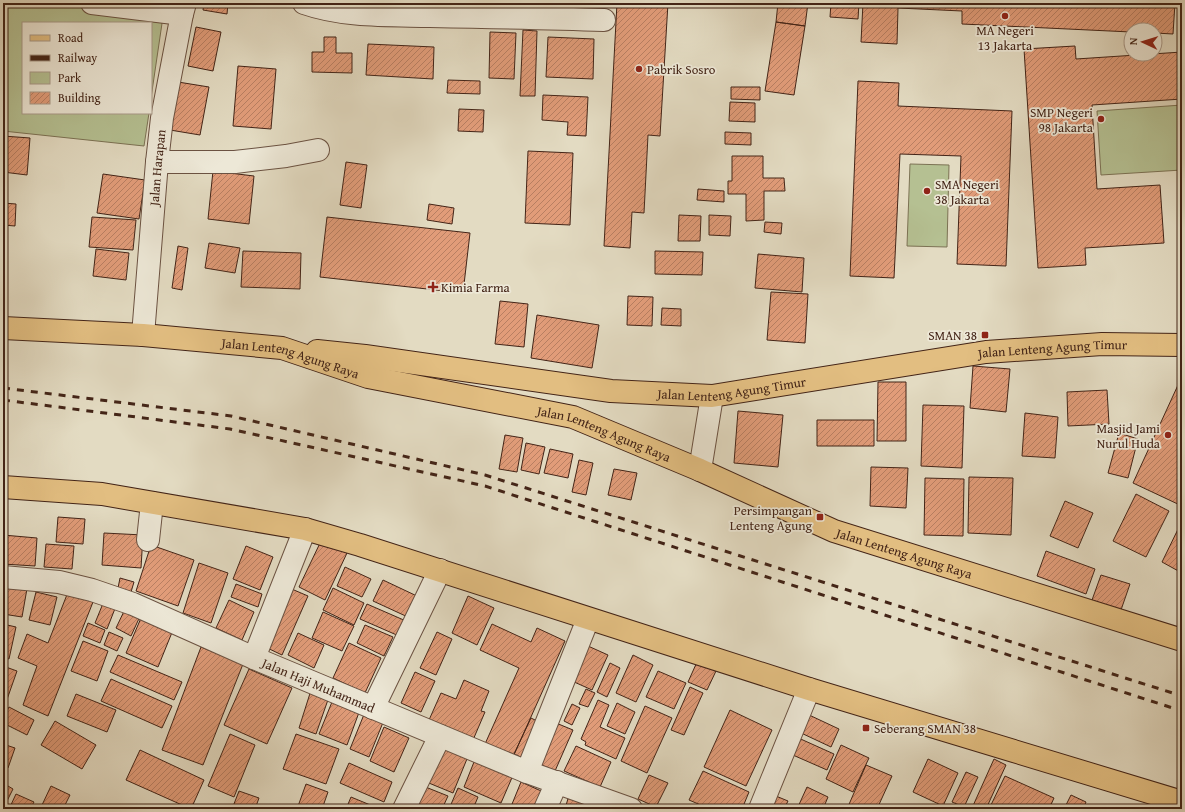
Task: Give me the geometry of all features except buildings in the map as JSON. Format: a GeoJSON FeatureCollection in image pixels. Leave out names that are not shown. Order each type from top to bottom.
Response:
{"type":"FeatureCollection","features":[{"type":"Feature","properties":{"kind":"main road","name":"Jalan Lenteng Agung Raya"},"geometry":{"type":"LineString","coordinates":[[3,328],[143,335],[282,348],[368,377],[573,417],[700,470],[834,531],[1182,640]]}},
{"type":"Feature","properties":{"kind":"main road","name":"Jalan Lenteng Agung Timur"},"geometry":{"type":"LineString","coordinates":[[282,348],[365,356],[611,391],[712,396],[986,352],[1102,344],[1182,345]]}},
{"type":"Feature","properties":{"kind":"main road"},"geometry":{"type":"LineString","coordinates":[[3,487],[102,494],[305,529],[440,570],[588,619],[809,689],[1182,802]]}},
{"type":"Feature","properties":{"kind":"street"},"geometry":{"type":"LineString","coordinates":[[92,3],[184,8]]}},
{"type":"Feature","properties":{"kind":"street"},"geometry":{"type":"LineString","coordinates":[[304,3],[325,10],[369,14],[604,20]]}},
{"type":"Feature","properties":{"kind":"street","name":"Jalan Harapan"},"geometry":{"type":"LineString","coordinates":[[143,335],[162,118],[184,8]]}},
{"type":"Feature","properties":{"kind":"street"},"geometry":{"type":"LineString","coordinates":[[157,162],[235,162],[261,160],[318,150]]}},
{"type":"Feature","properties":{"kind":"street"},"geometry":{"type":"LineString","coordinates":[[700,470],[712,396]]}},
{"type":"Feature","properties":{"kind":"street"},"geometry":{"type":"LineString","coordinates":[[148,540],[152,503]]}},
{"type":"Feature","properties":{"kind":"street"},"geometry":{"type":"LineString","coordinates":[[254,658],[305,529]]}},
{"type":"Feature","properties":{"kind":"street"},"geometry":{"type":"LineString","coordinates":[[373,708],[440,570]]}},
{"type":"Feature","properties":{"kind":"street","name":"Jalan Haji Muhammad"},"geometry":{"type":"LineString","coordinates":[[3,577],[59,582],[92,590],[133,604],[254,658],[527,772],[631,809]]}},
{"type":"Feature","properties":{"kind":"street"},"geometry":{"type":"LineString","coordinates":[[527,772],[588,619]]}},
{"type":"Feature","properties":{"kind":"street"},"geometry":{"type":"LineString","coordinates":[[760,809],[809,689]]}},
{"type":"Feature","properties":{"kind":"street"},"geometry":{"type":"LineString","coordinates":[[404,809],[440,736]]}},
{"type":"Feature","properties":{"kind":"street"},"geometry":{"type":"LineString","coordinates":[[545,809],[557,782]]}},
{"type":"Feature","properties":{"kind":"green space"},"geometry":{"type":"Polygon","coordinates":[[[3,3],[165,3],[152,91],[152,22],[22,22],[22,114],[149,114],[144,146],[3,131],[3,3]]]}},
{"type":"Feature","properties":{"kind":"green space"},"geometry":{"type":"Polygon","coordinates":[[[1182,105],[1182,170],[1101,175],[1097,111],[1182,105]]]}},
{"type":"Feature","properties":{"kind":"green space"},"geometry":{"type":"Polygon","coordinates":[[[910,164],[949,165],[947,247],[907,246],[910,164]]]}},
{"type":"Feature","properties":{"kind":"railway"},"geometry":{"type":"LineString","coordinates":[[3,388],[231,416],[485,475],[1182,696]]}},
{"type":"Feature","properties":{"kind":"railway"},"geometry":{"type":"LineString","coordinates":[[3,400],[230,429],[485,486],[1182,711]]}},
{"type":"Feature","properties":{"kind":"place","name":"MA Negeri 13 Jakarta"},"geometry":{"type":"Point","coordinates":[1005,16]}},
{"type":"Feature","properties":{"kind":"place","name":"Pabrik Sosro"},"geometry":{"type":"Point","coordinates":[639,69]}},
{"type":"Feature","properties":{"kind":"place","name":"SMP Negeri 98 Jakarta"},"geometry":{"type":"Point","coordinates":[1101,119]}},
{"type":"Feature","properties":{"kind":"place","name":"SMA Negeri 38 Jakarta"},"geometry":{"type":"Point","coordinates":[927,191]}},
{"type":"Feature","properties":{"kind":"place","name":"Kimia Farma"},"geometry":{"type":"Point","coordinates":[433,287]}},
{"type":"Feature","properties":{"kind":"place","name":"SMAN 38"},"geometry":{"type":"Point","coordinates":[985,335]}},
{"type":"Feature","properties":{"kind":"place","name":"Masjid Jami Nurul Huda"},"geometry":{"type":"Point","coordinates":[1168,435]}},
{"type":"Feature","properties":{"kind":"place","name":"Persimpangan Lenteng Agung"},"geometry":{"type":"Point","coordinates":[820,517]}},
{"type":"Feature","properties":{"kind":"place","name":"Seberang SMAN 38"},"geometry":{"type":"Point","coordinates":[866,728]}}]}
